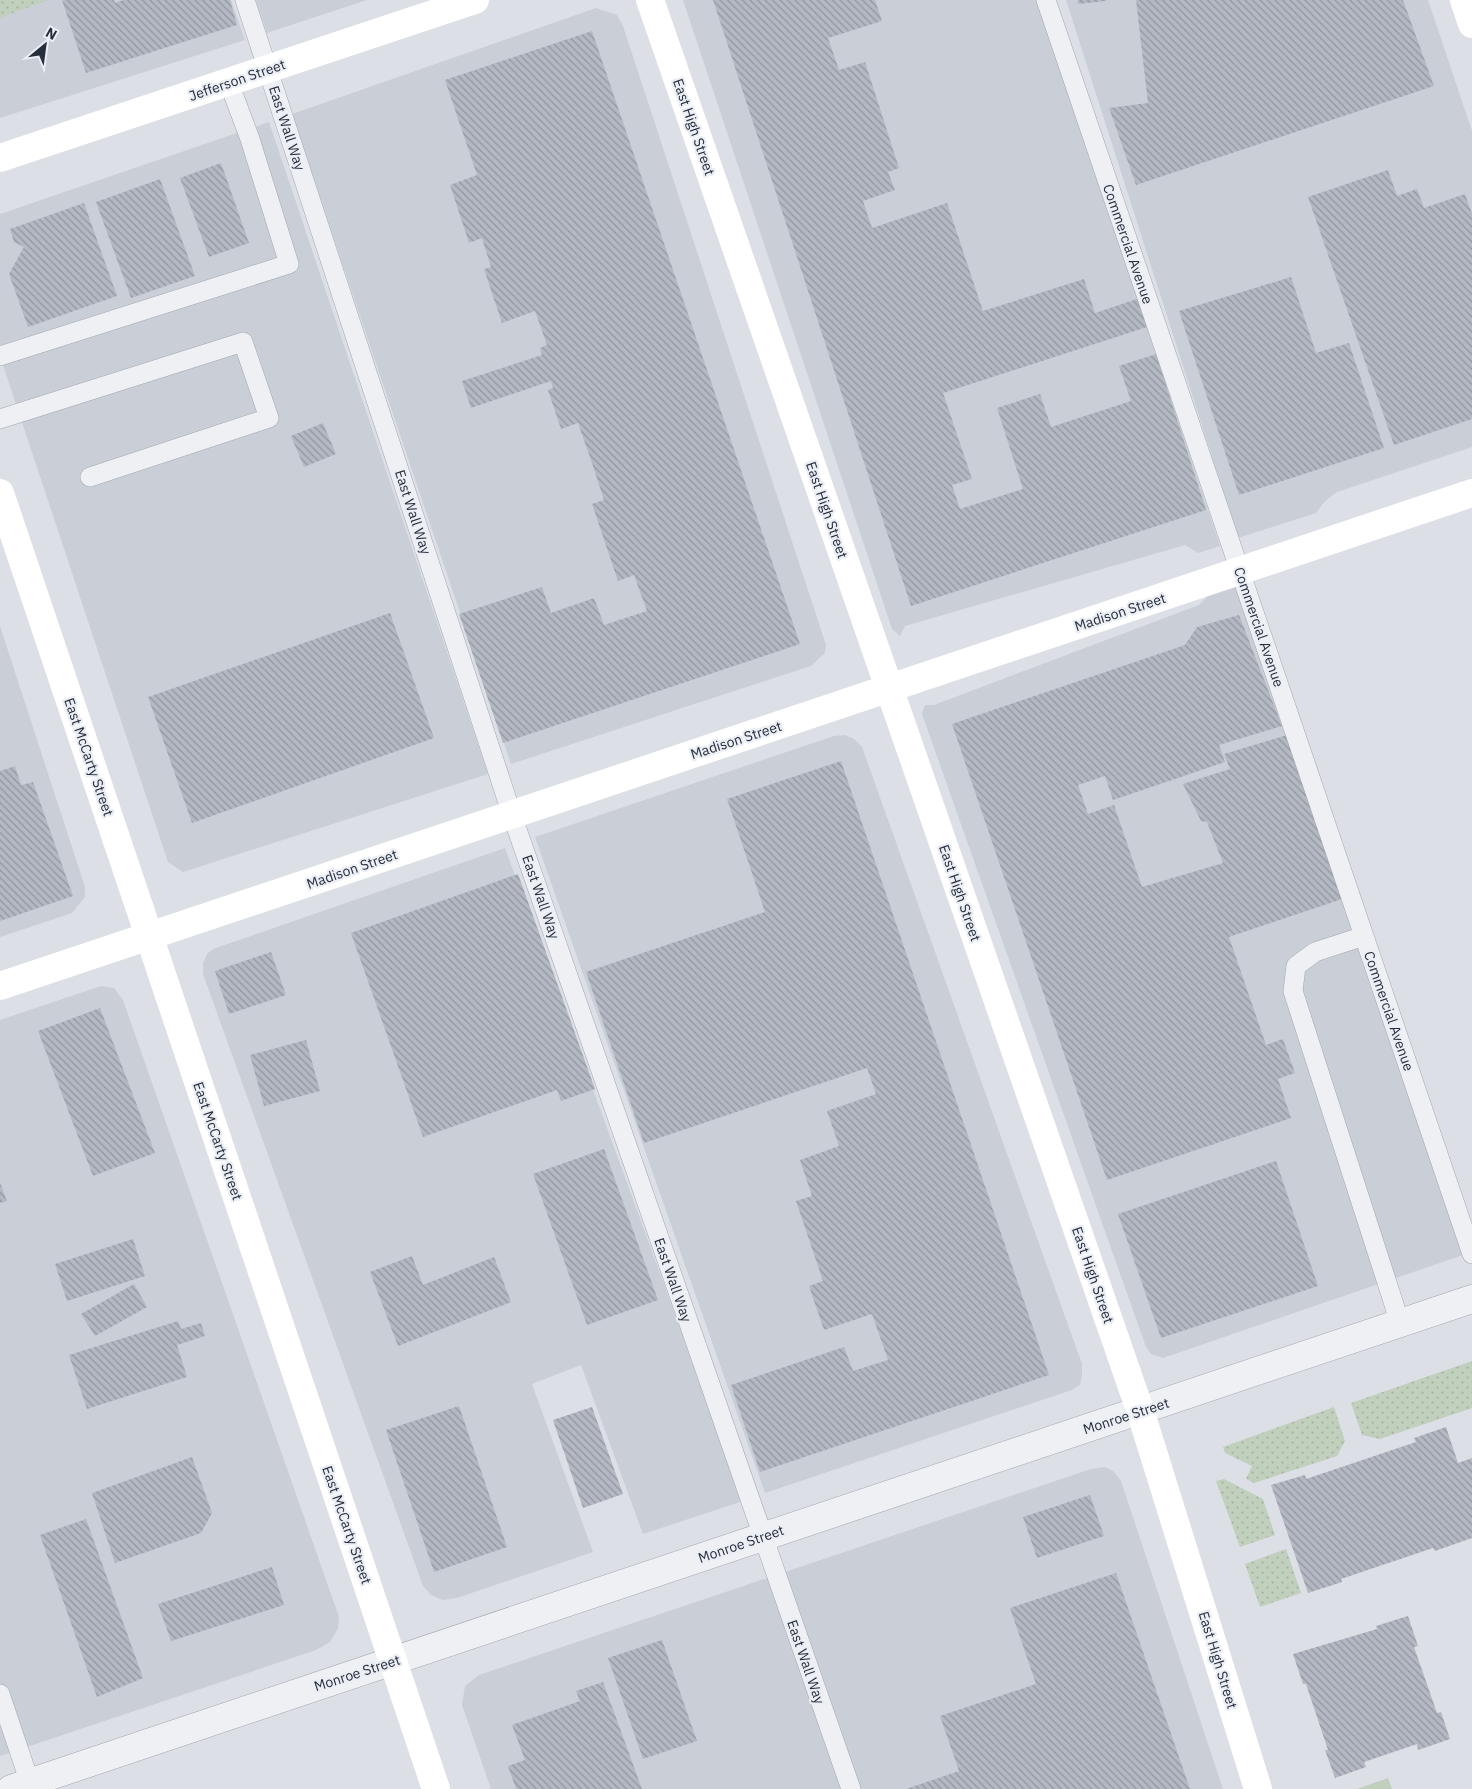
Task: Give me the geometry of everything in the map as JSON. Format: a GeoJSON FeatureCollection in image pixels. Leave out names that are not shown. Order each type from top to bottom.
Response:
{"type":"FeatureCollection","features":[{"type":"Feature","properties":{"kind":"main road","name":"Jefferson Street"},"geometry":{"type":"LineString","coordinates":[[0,158],[475,0]]}},
{"type":"Feature","properties":{"kind":"main road","name":"East High Street"},"geometry":{"type":"LineString","coordinates":[[650,0],[1140,1410],[1258,1789]]}},
{"type":"Feature","properties":{"kind":"main road"},"geometry":{"type":"LineString","coordinates":[[1464,0],[1472,24]]}},
{"type":"Feature","properties":{"kind":"main road","name":"East McCarty Street"},"geometry":{"type":"LineString","coordinates":[[0,493],[436,1789]]}},
{"type":"Feature","properties":{"kind":"main road","name":"Madison Street"},"geometry":{"type":"LineString","coordinates":[[0,986],[1472,493]]}},
{"type":"Feature","properties":{"kind":"street","name":"Monroe Street"},"geometry":{"type":"LineString","coordinates":[[24,1787],[393,1661],[1472,1299]]}},
{"type":"Feature","properties":{"kind":"lane","name":"East Wall Way"},"geometry":{"type":"LineString","coordinates":[[245,0],[512,815],[850,1789]]}},
{"type":"Feature","properties":{"kind":"lane","name":"Commercial Avenue"},"geometry":{"type":"LineString","coordinates":[[1046,0],[1472,1254]]}},
{"type":"Feature","properties":{"kind":"lane"},"geometry":{"type":"LineString","coordinates":[[0,356],[289,264],[250,139],[229,83]]}},
{"type":"Feature","properties":{"kind":"lane"},"geometry":{"type":"LineString","coordinates":[[0,420],[243,342],[269,418],[90,477]]}},
{"type":"Feature","properties":{"kind":"lane"},"geometry":{"type":"LineString","coordinates":[[1364,936],[1315,952],[1296,966],[1293,991],[1400,1323]]}},
{"type":"Feature","properties":{"kind":"lane"},"geometry":{"type":"LineString","coordinates":[[0,1694],[24,1787]]}},
{"type":"Feature","properties":{"kind":"shaded area"},"geometry":{"type":"Polygon","coordinates":[[[0,0],[231,0],[245,40],[0,118],[0,0]]]}},
{"type":"Feature","properties":{"kind":"shaded area"},"geometry":{"type":"Polygon","coordinates":[[[256,0],[367,0],[267,33],[256,0]]]}},
{"type":"Feature","properties":{"kind":"shaded area"},"geometry":{"type":"Polygon","coordinates":[[[683,0],[1038,0],[1220,546],[1198,553],[1185,545],[905,626],[900,636],[892,629],[683,0]]]}},
{"type":"Feature","properties":{"kind":"shaded area"},"geometry":{"type":"Polygon","coordinates":[[[1066,0],[1428,0],[1472,131],[1472,447],[1337,492],[1325,501],[1316,513],[1238,538],[1066,0]]]}},
{"type":"Feature","properties":{"kind":"shaded area"},"geometry":{"type":"Polygon","coordinates":[[[596,8],[617,15],[623,26],[826,645],[825,653],[811,666],[511,764],[292,114],[596,8]]]}},
{"type":"Feature","properties":{"kind":"shaded area"},"geometry":{"type":"Polygon","coordinates":[[[269,122],[488,774],[183,872],[168,862],[0,356],[0,214],[269,122]]]}},
{"type":"Feature","properties":{"kind":"shaded area"},"geometry":{"type":"Polygon","coordinates":[[[1235,585],[1242,592],[1282,726],[1466,1254],[1163,1358],[1151,1354],[1146,1347],[922,714],[925,705],[934,705],[1199,605],[1206,598],[1207,591],[1235,585]]]}},
{"type":"Feature","properties":{"kind":"shaded area"},"geometry":{"type":"Polygon","coordinates":[[[0,626],[85,887],[85,897],[72,913],[0,937],[0,626]]]}},
{"type":"Feature","properties":{"kind":"shaded area"},"geometry":{"type":"Polygon","coordinates":[[[845,735],[854,739],[862,747],[1082,1364],[1082,1376],[1080,1385],[1072,1390],[765,1493],[535,837],[834,736],[845,735]]]}},
{"type":"Feature","properties":{"kind":"shaded area"},"geometry":{"type":"Polygon","coordinates":[[[505,848],[743,1501],[643,1534],[581,1365],[532,1384],[593,1552],[457,1598],[443,1600],[431,1595],[423,1586],[203,974],[203,963],[207,954],[213,949],[505,848]]]}},
{"type":"Feature","properties":{"kind":"shaded area"},"geometry":{"type":"Polygon","coordinates":[[[101,986],[114,988],[123,1000],[339,1617],[338,1629],[330,1642],[316,1650],[0,1756],[0,1020],[101,986]]]}},
{"type":"Feature","properties":{"kind":"shaded area"},"geometry":{"type":"Polygon","coordinates":[[[1105,1467],[1113,1471],[1121,1481],[1223,1789],[491,1789],[462,1705],[465,1686],[479,1675],[1091,1469],[1105,1467]]]}},
{"type":"Feature","properties":{"kind":"green space"},"geometry":{"type":"Polygon","coordinates":[[[0,0],[48,0],[0,18],[0,0]]]}},
{"type":"Feature","properties":{"kind":"green space"},"geometry":{"type":"Polygon","coordinates":[[[1472,1361],[1472,1408],[1380,1439],[1362,1435],[1351,1403],[1472,1361]]]}},
{"type":"Feature","properties":{"kind":"green space"},"geometry":{"type":"Polygon","coordinates":[[[1334,1407],[1345,1441],[1337,1456],[1254,1483],[1246,1479],[1252,1466],[1225,1453],[1223,1447],[1334,1407]]]}},
{"type":"Feature","properties":{"kind":"green space"},"geometry":{"type":"Polygon","coordinates":[[[1224,1479],[1263,1499],[1275,1535],[1240,1547],[1216,1481],[1224,1479]]]}},
{"type":"Feature","properties":{"kind":"green space"},"geometry":{"type":"Polygon","coordinates":[[[1286,1549],[1301,1593],[1260,1607],[1245,1564],[1286,1549]]]}},
{"type":"Feature","properties":{"kind":"green space"},"geometry":{"type":"Polygon","coordinates":[[[1388,1778],[1392,1789],[1357,1789],[1388,1778]]]}},
{"type":"Feature","properties":{"kind":"building"},"geometry":{"type":"Polygon","coordinates":[[[62,0],[114,0],[115,3],[123,0],[230,0],[237,25],[86,73],[62,0]]]}},
{"type":"Feature","properties":{"kind":"building"},"geometry":{"type":"Polygon","coordinates":[[[713,0],[875,0],[882,21],[828,38],[839,70],[865,62],[899,168],[888,172],[895,190],[863,201],[872,228],[947,203],[983,311],[1084,279],[1095,313],[1137,299],[1147,327],[943,393],[972,479],[952,485],[960,509],[1023,489],[997,408],[1040,394],[1051,427],[1131,401],[1119,366],[1156,354],[1206,510],[911,606],[713,0]]]}},
{"type":"Feature","properties":{"kind":"building"},"geometry":{"type":"Polygon","coordinates":[[[1078,0],[1106,0],[1106,1],[1078,4],[1078,0]]]}},
{"type":"Feature","properties":{"kind":"building"},"geometry":{"type":"Polygon","coordinates":[[[1136,0],[1403,0],[1434,86],[1136,185],[1109,108],[1148,103],[1136,0]]]}},
{"type":"Feature","properties":{"kind":"building"},"geometry":{"type":"Polygon","coordinates":[[[592,31],[800,644],[503,743],[459,614],[542,587],[551,613],[594,598],[604,625],[647,611],[634,575],[618,581],[592,504],[604,500],[591,460],[578,423],[561,429],[548,390],[553,388],[551,381],[471,408],[462,381],[542,355],[540,348],[547,345],[535,311],[502,323],[484,269],[491,267],[482,238],[469,243],[450,185],[477,175],[445,80],[592,31]]]}},
{"type":"Feature","properties":{"kind":"building"},"geometry":{"type":"Polygon","coordinates":[[[221,163],[249,243],[209,257],[180,178],[221,163]]]}},
{"type":"Feature","properties":{"kind":"building"},"geometry":{"type":"Polygon","coordinates":[[[1388,170],[1397,196],[1417,189],[1424,208],[1465,194],[1472,214],[1472,419],[1394,445],[1308,197],[1388,170]]]}},
{"type":"Feature","properties":{"kind":"building"},"geometry":{"type":"Polygon","coordinates":[[[160,179],[195,276],[131,298],[96,202],[160,179]]]}},
{"type":"Feature","properties":{"kind":"building"},"geometry":{"type":"Polygon","coordinates":[[[84,203],[117,296],[28,327],[9,274],[24,247],[14,242],[10,229],[84,203]]]}},
{"type":"Feature","properties":{"kind":"building"},"geometry":{"type":"Polygon","coordinates":[[[1291,277],[1316,353],[1349,343],[1384,448],[1239,495],[1179,311],[1291,277]]]}},
{"type":"Feature","properties":{"kind":"building"},"geometry":{"type":"Polygon","coordinates":[[[323,423],[336,454],[304,467],[291,436],[323,423]]]}},
{"type":"Feature","properties":{"kind":"building"},"geometry":{"type":"Polygon","coordinates":[[[390,613],[434,738],[192,823],[148,697],[390,613]]]}},
{"type":"Feature","properties":{"kind":"building"},"geometry":{"type":"Polygon","coordinates":[[[1239,615],[1282,726],[1219,745],[1225,762],[1113,800],[1105,776],[1078,785],[1088,814],[1114,805],[1142,887],[1223,863],[1207,822],[1201,821],[1183,784],[1230,769],[1224,754],[1287,735],[1345,898],[1229,937],[1266,1045],[1283,1039],[1295,1073],[1278,1079],[1291,1118],[1107,1180],[952,724],[1185,645],[1197,627],[1239,615]]]}},
{"type":"Feature","properties":{"kind":"building"},"geometry":{"type":"Polygon","coordinates":[[[841,761],[1049,1375],[760,1472],[731,1385],[844,1347],[853,1371],[888,1360],[872,1314],[824,1330],[809,1286],[823,1281],[796,1201],[812,1196],[800,1160],[839,1146],[827,1111],[876,1094],[867,1068],[644,1143],[586,972],[765,912],[727,799],[841,761]]]}},
{"type":"Feature","properties":{"kind":"building"},"geometry":{"type":"Polygon","coordinates":[[[15,766],[21,785],[33,782],[73,896],[0,921],[0,771],[15,766]]]}},
{"type":"Feature","properties":{"kind":"building"},"geometry":{"type":"Polygon","coordinates":[[[518,874],[595,1089],[561,1101],[557,1090],[423,1137],[351,933],[518,874]]]}},
{"type":"Feature","properties":{"kind":"building"},"geometry":{"type":"Polygon","coordinates":[[[271,952],[286,995],[229,1014],[215,971],[271,952]]]}},
{"type":"Feature","properties":{"kind":"building"},"geometry":{"type":"Polygon","coordinates":[[[100,1008],[155,1153],[93,1176],[38,1031],[100,1008]]]}},
{"type":"Feature","properties":{"kind":"building"},"geometry":{"type":"Polygon","coordinates":[[[306,1040],[320,1091],[264,1106],[250,1055],[306,1040]]]}},
{"type":"Feature","properties":{"kind":"building"},"geometry":{"type":"Polygon","coordinates":[[[604,1149],[658,1300],[587,1325],[533,1174],[604,1149]]]}},
{"type":"Feature","properties":{"kind":"building"},"geometry":{"type":"Polygon","coordinates":[[[1276,1161],[1318,1286],[1161,1338],[1118,1214],[1276,1161]]]}},
{"type":"Feature","properties":{"kind":"building"},"geometry":{"type":"Polygon","coordinates":[[[0,1183],[7,1201],[0,1203],[0,1183]]]}},
{"type":"Feature","properties":{"kind":"building"},"geometry":{"type":"Polygon","coordinates":[[[133,1239],[145,1276],[67,1301],[55,1264],[133,1239]]]}},
{"type":"Feature","properties":{"kind":"building"},"geometry":{"type":"Polygon","coordinates":[[[412,1256],[423,1285],[494,1257],[511,1302],[398,1346],[370,1272],[412,1256]]]}},
{"type":"Feature","properties":{"kind":"building"},"geometry":{"type":"Polygon","coordinates":[[[134,1284],[147,1307],[95,1336],[81,1314],[134,1284]]]}},
{"type":"Feature","properties":{"kind":"building"},"geometry":{"type":"Polygon","coordinates":[[[178,1321],[181,1329],[201,1323],[205,1336],[177,1345],[187,1377],[87,1409],[69,1355],[178,1321]]]}},
{"type":"Feature","properties":{"kind":"building"},"geometry":{"type":"Polygon","coordinates":[[[459,1406],[507,1547],[434,1572],[386,1430],[459,1406]]]}},
{"type":"Feature","properties":{"kind":"building"},"geometry":{"type":"Polygon","coordinates":[[[592,1407],[623,1494],[583,1508],[553,1420],[592,1407]]]}},
{"type":"Feature","properties":{"kind":"building"},"geometry":{"type":"Polygon","coordinates":[[[1446,1427],[1458,1463],[1472,1458],[1472,1538],[1435,1551],[1433,1548],[1341,1579],[1342,1582],[1308,1593],[1271,1485],[1305,1475],[1306,1479],[1416,1442],[1414,1438],[1446,1427]]]}},
{"type":"Feature","properties":{"kind":"building"},"geometry":{"type":"Polygon","coordinates":[[[192,1457],[212,1513],[201,1533],[115,1563],[92,1493],[192,1457]]]}},
{"type":"Feature","properties":{"kind":"building"},"geometry":{"type":"Polygon","coordinates":[[[1090,1495],[1104,1536],[1037,1558],[1023,1517],[1090,1495]]]}},
{"type":"Feature","properties":{"kind":"building"},"geometry":{"type":"Polygon","coordinates":[[[86,1519],[143,1678],[97,1697],[40,1535],[86,1519]]]}},
{"type":"Feature","properties":{"kind":"building"},"geometry":{"type":"Polygon","coordinates":[[[272,1567],[284,1605],[171,1641],[158,1604],[272,1567]]]}},
{"type":"Feature","properties":{"kind":"building"},"geometry":{"type":"Polygon","coordinates":[[[1116,1573],[1190,1789],[906,1789],[959,1771],[940,1716],[1036,1684],[1010,1608],[1116,1573]]]}},
{"type":"Feature","properties":{"kind":"building"},"geometry":{"type":"Polygon","coordinates":[[[1408,1616],[1418,1646],[1414,1647],[1437,1713],[1441,1712],[1450,1739],[1418,1750],[1417,1744],[1364,1762],[1366,1767],[1335,1778],[1325,1750],[1328,1750],[1306,1684],[1303,1684],[1293,1654],[1377,1629],[1376,1626],[1408,1616]]]}},
{"type":"Feature","properties":{"kind":"building"},"geometry":{"type":"Polygon","coordinates":[[[662,1640],[697,1741],[643,1759],[608,1658],[662,1640]]]}},
{"type":"Feature","properties":{"kind":"building"},"geometry":{"type":"Polygon","coordinates":[[[603,1682],[642,1789],[516,1789],[508,1766],[525,1760],[512,1725],[580,1701],[576,1691],[603,1682]]]}}]}
